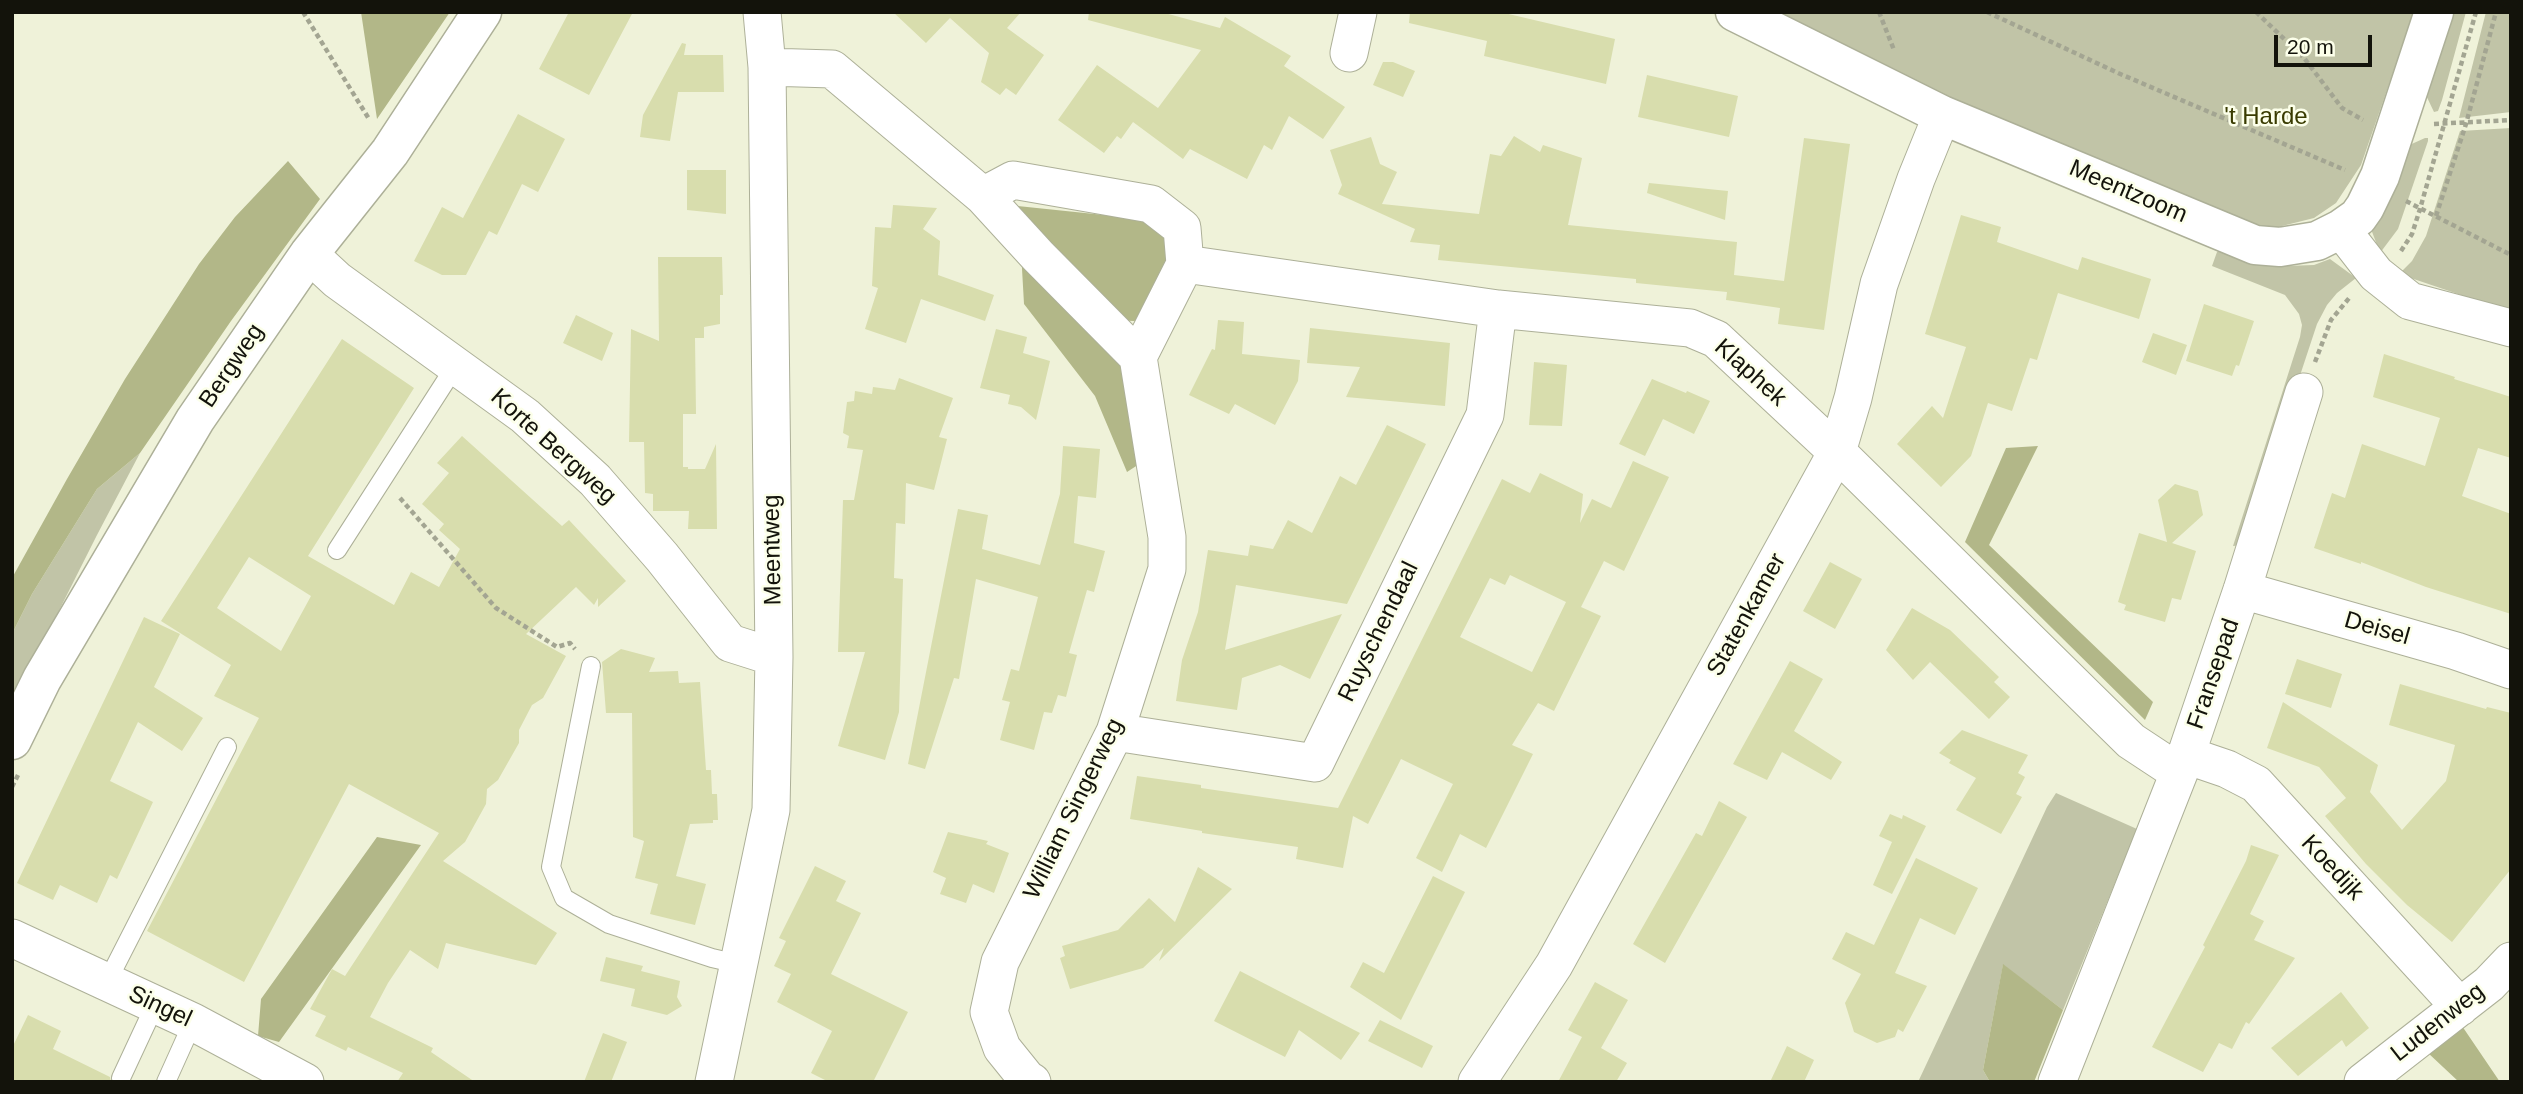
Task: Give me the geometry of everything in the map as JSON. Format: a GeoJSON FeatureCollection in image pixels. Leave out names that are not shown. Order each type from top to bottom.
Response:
{"type":"FeatureCollection","features":[{"type":"Feature","properties":{"kind":"street","name":"Bergweg"},"geometry":{"type":"LineString","coordinates":[[12,740],[42,679],[195,420],[309,254],[390,152],[482,12]]}},
{"type":"Feature","properties":{"kind":"street","name":"Meentweg"},"geometry":{"type":"LineString","coordinates":[[714,1082],[771,810],[775,657],[767,67],[762,12]]}},
{"type":"Feature","properties":{"kind":"street"},"geometry":{"type":"LineString","coordinates":[[1349,53],[1358,12]]}},
{"type":"Feature","properties":{"kind":"street","name":"Meentzoom"},"geometry":{"type":"LineString","coordinates":[[1735,12],[1942,115],[2255,245],[2280,247],[2308,243],[2341,229]]}},
{"type":"Feature","properties":{"kind":"street"},"geometry":{"type":"LineString","coordinates":[[2434,12],[2377,185],[2358,217],[2341,229],[2376,274],[2410,301],[2511,328]]}},
{"type":"Feature","properties":{"kind":"street"},"geometry":{"type":"LineString","coordinates":[[767,67],[832,69],[984,196],[1038,256],[1138,357],[1185,264],[1181,228],[1151,204],[1013,180],[984,196]]}},
{"type":"Feature","properties":{"kind":"street","name":"Statenkamer"},"geometry":{"type":"LineString","coordinates":[[1477,1082],[1554,965],[1837,452],[1853,398],[1879,284],[1942,115]]}},
{"type":"Feature","properties":{"kind":"street","name":"Korte Bergweg"},"geometry":{"type":"LineString","coordinates":[[309,254],[337,280],[525,416],[595,480],[663,557],[730,643],[775,657]]}},
{"type":"Feature","properties":{"kind":"street","name":"Klaphek"},"geometry":{"type":"LineString","coordinates":[[1185,264],[1498,309],[1690,328],[1716,339],[1837,452],[2131,741],[2182,763]]}},
{"type":"Feature","properties":{"kind":"street","name":"Ruyschendaal"},"geometry":{"type":"LineString","coordinates":[[1115,732],[1315,764],[1485,415],[1498,309]]}},
{"type":"Feature","properties":{"kind":"street","name":"William Singerweg"},"geometry":{"type":"LineString","coordinates":[[1032,1082],[1002,1048],[989,1012],[1000,962],[1115,732],[1167,569],[1167,537],[1138,357]]}},
{"type":"Feature","properties":{"kind":"street","name":"Fransepad"},"geometry":{"type":"LineString","coordinates":[[2057,1082],[2182,763],[2242,590],[2304,392]]}},
{"type":"Feature","properties":{"kind":"street","name":"Deisel"},"geometry":{"type":"LineString","coordinates":[[2242,590],[2456,651],[2511,670]]}},
{"type":"Feature","properties":{"kind":"street","name":"Koedijk"},"geometry":{"type":"LineString","coordinates":[[2182,763],[2227,769],[2256,784],[2460,1007]]}},
{"type":"Feature","properties":{"kind":"street","name":"Singel"},"geometry":{"type":"LineString","coordinates":[[12,938],[193,1022],[305,1082]]}},
{"type":"Feature","properties":{"kind":"street","name":"Ludenweg"},"geometry":{"type":"LineString","coordinates":[[2363,1082],[2489,984],[2511,961]]}},
{"type":"Feature","properties":{"kind":"lane"},"geometry":{"type":"LineString","coordinates":[[337,550],[456,365]]}},
{"type":"Feature","properties":{"kind":"lane"},"geometry":{"type":"LineString","coordinates":[[591,666],[551,867],[564,898],[609,924],[738,964]]}},
{"type":"Feature","properties":{"kind":"lane"},"geometry":{"type":"LineString","coordinates":[[107,982],[227,747]]}},
{"type":"Feature","properties":{"kind":"lane"},"geometry":{"type":"LineString","coordinates":[[121,1078],[155,1004]]}},
{"type":"Feature","properties":{"kind":"lane"},"geometry":{"type":"LineString","coordinates":[[166,1082],[193,1022]]}},
{"type":"Feature","properties":{"kind":"path"},"geometry":{"type":"LineString","coordinates":[[303,12],[390,152]]}},
{"type":"Feature","properties":{"kind":"path"},"geometry":{"type":"LineString","coordinates":[[1987,12],[2118,73],[2377,185],[2511,255]]}},
{"type":"Feature","properties":{"kind":"path"},"geometry":{"type":"LineString","coordinates":[[2256,12],[2304,58],[2342,108],[2368,123],[2398,126]]}},
{"type":"Feature","properties":{"kind":"path"},"geometry":{"type":"LineString","coordinates":[[2304,392],[2331,320],[2355,291],[2391,263],[2412,234],[2476,12]]}},
{"type":"Feature","properties":{"kind":"path"},"geometry":{"type":"LineString","coordinates":[[2436,216],[2466,124],[2496,12]]}},
{"type":"Feature","properties":{"kind":"path"},"geometry":{"type":"LineString","coordinates":[[2445,123],[2511,120]]}},
{"type":"Feature","properties":{"kind":"path"},"geometry":{"type":"LineString","coordinates":[[383,479],[496,608],[557,647],[570,643],[591,666]]}},
{"type":"Feature","properties":{"kind":"green space"},"geometry":{"type":"Polygon","coordinates":[[[361,12],[450,12],[377,119],[361,12]]]}},
{"type":"Feature","properties":{"kind":"green space","name":"'t Harde"},"geometry":{"type":"Polygon","coordinates":[[[1748,12],[2414,12],[2361,165],[2336,203],[2314,218],[2274,228],[2232,219],[1748,12]]]}},
{"type":"Feature","properties":{"kind":"green space"},"geometry":{"type":"Polygon","coordinates":[[[2447,12],[2466,12],[2442,100],[2438,111],[2434,112],[2424,91],[2447,12]]]}},
{"type":"Feature","properties":{"kind":"green space"},"geometry":{"type":"Polygon","coordinates":[[[2486,12],[2511,12],[2511,112],[2459,118],[2486,12]]]}},
{"type":"Feature","properties":{"kind":"green space"},"geometry":{"type":"Polygon","coordinates":[[[2511,128],[2511,312],[2399,274],[2412,261],[2426,236],[2460,131],[2511,128]]]}},
{"type":"Feature","properties":{"kind":"green space"},"geometry":{"type":"Polygon","coordinates":[[[2428,138],[2428,141],[2398,229],[2380,253],[2371,229],[2405,147],[2428,138]]]}},
{"type":"Feature","properties":{"kind":"green space"},"geometry":{"type":"Polygon","coordinates":[[[288,161],[320,199],[140,453],[97,489],[32,594],[12,634],[12,578],[125,379],[199,264],[235,217],[288,161]]]}},
{"type":"Feature","properties":{"kind":"green space"},"geometry":{"type":"Polygon","coordinates":[[[1008,205],[1152,220],[1177,227],[1157,316],[1134,321],[1111,320],[1008,205]]]}},
{"type":"Feature","properties":{"kind":"green space"},"geometry":{"type":"Polygon","coordinates":[[[2226,247],[2268,263],[2286,266],[2314,265],[2330,259],[2356,278],[2337,293],[2317,324],[2244,545],[2233,546],[2302,325],[2299,314],[2285,295],[2212,266],[2217,252],[2226,247]]]}},
{"type":"Feature","properties":{"kind":"green space"},"geometry":{"type":"Polygon","coordinates":[[[1021,251],[1135,369],[1153,455],[1127,472],[1095,396],[1024,304],[1021,251]]]}},
{"type":"Feature","properties":{"kind":"green space"},"geometry":{"type":"Polygon","coordinates":[[[2038,446],[1989,545],[2153,702],[2145,720],[1965,542],[2006,448],[2038,446]]]}},
{"type":"Feature","properties":{"kind":"green space"},"geometry":{"type":"Polygon","coordinates":[[[140,453],[12,704],[12,634],[32,594],[97,489],[140,453]]]}},
{"type":"Feature","properties":{"kind":"green space"},"geometry":{"type":"Polygon","coordinates":[[[2056,793],[2137,829],[2063,1010],[2003,965],[1983,1070],[1990,1082],[1918,1082],[2047,807],[2056,793]]]}},
{"type":"Feature","properties":{"kind":"green space"},"geometry":{"type":"Polygon","coordinates":[[[377,837],[421,845],[279,1042],[258,1036],[261,999],[377,837]]]}},
{"type":"Feature","properties":{"kind":"green space"},"geometry":{"type":"Polygon","coordinates":[[[2003,964],[2063,1010],[2034,1082],[1990,1082],[1983,1070],[2003,964]]]}},
{"type":"Feature","properties":{"kind":"green space"},"geometry":{"type":"Polygon","coordinates":[[[2460,1023],[2500,1082],[2459,1082],[2427,1052],[2460,1023]]]}},
{"type":"Feature","properties":{"kind":"building"},"geometry":{"type":"Polygon","coordinates":[[[569,12],[633,12],[589,95],[539,69],[569,12]]]}},
{"type":"Feature","properties":{"kind":"building"},"geometry":{"type":"Polygon","coordinates":[[[893,12],[1021,12],[1007,28],[1044,55],[1016,95],[1006,88],[1000,95],[981,82],[989,53],[950,18],[926,43],[893,12]]]}},
{"type":"Feature","properties":{"kind":"building"},"geometry":{"type":"Polygon","coordinates":[[[1089,12],[1161,12],[1220,28],[1225,17],[1291,56],[1284,66],[1345,107],[1323,139],[1289,116],[1272,150],[1264,145],[1247,179],[1190,149],[1183,159],[1133,122],[1121,139],[1117,136],[1104,153],[1058,120],[1097,65],[1158,108],[1201,50],[1088,20],[1089,12]]]}},
{"type":"Feature","properties":{"kind":"building"},"geometry":{"type":"Polygon","coordinates":[[[1410,12],[1500,12],[1615,39],[1606,84],[1484,56],[1487,41],[1409,23],[1410,12]]]}},
{"type":"Feature","properties":{"kind":"building"},"geometry":{"type":"Polygon","coordinates":[[[682,43],[686,44],[684,55],[723,55],[724,92],[678,92],[670,141],[640,137],[643,115],[682,43]]]}},
{"type":"Feature","properties":{"kind":"building"},"geometry":{"type":"Polygon","coordinates":[[[1383,62],[1393,62],[1415,71],[1403,97],[1373,85],[1383,62]]]}},
{"type":"Feature","properties":{"kind":"building"},"geometry":{"type":"Polygon","coordinates":[[[1647,75],[1738,96],[1729,137],[1638,117],[1647,75]]]}},
{"type":"Feature","properties":{"kind":"building"},"geometry":{"type":"Polygon","coordinates":[[[518,114],[565,139],[538,192],[522,184],[497,235],[489,231],[466,275],[442,275],[414,261],[442,207],[463,218],[518,114]]]}},
{"type":"Feature","properties":{"kind":"building"},"geometry":{"type":"Polygon","coordinates":[[[1514,136],[1540,152],[1543,145],[1582,158],[1568,225],[1737,242],[1734,275],[1784,281],[1804,138],[1850,144],[1824,330],[1778,324],[1780,308],[1726,300],[1727,292],[1636,283],[1636,279],[1438,260],[1440,245],[1410,242],[1415,229],[1338,194],[1342,185],[1330,150],[1371,137],[1380,164],[1397,172],[1382,204],[1479,214],[1490,154],[1501,156],[1514,136]]]}},
{"type":"Feature","properties":{"kind":"building"},"geometry":{"type":"Polygon","coordinates":[[[687,170],[726,170],[726,214],[687,210],[687,170]]]}},
{"type":"Feature","properties":{"kind":"building"},"geometry":{"type":"Polygon","coordinates":[[[1649,183],[1728,191],[1725,220],[1647,193],[1649,183]]]}},
{"type":"Feature","properties":{"kind":"building"},"geometry":{"type":"Polygon","coordinates":[[[893,205],[937,208],[923,229],[940,241],[938,275],[994,295],[985,321],[921,299],[906,343],[865,329],[878,288],[872,286],[875,227],[891,228],[893,205]]]}},
{"type":"Feature","properties":{"kind":"building"},"geometry":{"type":"Polygon","coordinates":[[[1961,215],[2001,227],[1997,242],[2078,270],[2082,257],[2151,279],[2139,319],[2058,293],[2037,360],[2030,358],[2012,411],[1988,403],[1971,456],[1941,487],[1897,444],[1932,406],[1943,418],[1966,347],[1925,334],[1961,215]]]}},
{"type":"Feature","properties":{"kind":"building"},"geometry":{"type":"Polygon","coordinates":[[[658,257],[722,257],[723,295],[720,295],[720,324],[704,327],[704,338],[695,338],[696,414],[683,414],[683,467],[705,469],[716,444],[717,529],[688,529],[689,511],[653,511],[653,494],[645,493],[644,442],[629,442],[631,329],[659,341],[658,257]]]}},
{"type":"Feature","properties":{"kind":"building"},"geometry":{"type":"Polygon","coordinates":[[[2204,304],[2254,321],[2239,366],[2236,365],[2232,376],[2186,361],[2204,304]]]}},
{"type":"Feature","properties":{"kind":"building"},"geometry":{"type":"Polygon","coordinates":[[[576,315],[613,333],[602,361],[563,343],[576,315]]]}},
{"type":"Feature","properties":{"kind":"building"},"geometry":{"type":"Polygon","coordinates":[[[1218,320],[1244,322],[1242,354],[1300,360],[1298,381],[1275,425],[1235,404],[1229,414],[1189,395],[1212,349],[1215,350],[1218,320]]]}},
{"type":"Feature","properties":{"kind":"building"},"geometry":{"type":"Polygon","coordinates":[[[1310,328],[1450,343],[1445,406],[1346,397],[1360,367],[1307,363],[1310,328]]]}},
{"type":"Feature","properties":{"kind":"building"},"geometry":{"type":"Polygon","coordinates":[[[996,329],[1027,337],[1023,353],[1050,361],[1036,420],[1021,407],[1008,404],[1010,395],[980,388],[996,329]]]}},
{"type":"Feature","properties":{"kind":"building"},"geometry":{"type":"Polygon","coordinates":[[[2153,333],[2187,345],[2176,375],[2142,362],[2153,333]]]}},
{"type":"Feature","properties":{"kind":"building"},"geometry":{"type":"Polygon","coordinates":[[[342,339],[414,388],[308,556],[394,605],[411,572],[439,587],[460,549],[439,530],[444,524],[422,504],[449,473],[437,463],[462,436],[562,526],[569,520],[626,581],[598,607],[598,598],[594,605],[576,587],[526,634],[566,656],[543,698],[532,705],[519,730],[519,743],[498,780],[487,789],[486,804],[465,842],[443,861],[557,933],[536,965],[446,943],[438,969],[410,950],[370,1017],[433,1048],[431,1052],[475,1082],[397,1082],[403,1073],[348,1047],[346,1051],[315,1036],[326,1016],[310,1009],[332,969],[345,976],[439,833],[349,784],[244,982],[147,931],[259,718],[214,696],[231,665],[161,621],[342,339]],[[249,557],[217,608],[281,651],[311,596],[249,557]]]}},
{"type":"Feature","properties":{"kind":"building"},"geometry":{"type":"Polygon","coordinates":[[[2384,354],[2511,397],[2511,458],[2478,448],[2462,496],[2511,514],[2511,614],[2314,548],[2332,493],[2345,498],[2362,444],[2425,466],[2440,418],[2373,397],[2384,354]]]}},
{"type":"Feature","properties":{"kind":"building"},"geometry":{"type":"Polygon","coordinates":[[[1534,362],[1567,365],[1562,426],[1529,425],[1534,362]]]}},
{"type":"Feature","properties":{"kind":"building"},"geometry":{"type":"Polygon","coordinates":[[[899,378],[953,398],[939,437],[947,439],[934,490],[906,483],[905,524],[896,523],[894,578],[903,579],[899,712],[885,760],[838,746],[865,652],[838,652],[843,500],[854,500],[863,450],[847,448],[849,436],[843,433],[847,402],[854,401],[855,391],[872,394],[873,387],[895,390],[899,378]]]}},
{"type":"Feature","properties":{"kind":"building"},"geometry":{"type":"Polygon","coordinates":[[[1652,379],[1710,401],[1694,434],[1663,419],[1645,456],[1619,444],[1652,379]]]}},
{"type":"Feature","properties":{"kind":"building"},"geometry":{"type":"Polygon","coordinates":[[[1387,425],[1426,444],[1347,604],[1236,585],[1225,650],[1342,614],[1310,679],[1280,665],[1242,678],[1237,710],[1176,701],[1182,660],[1198,612],[1208,550],[1248,556],[1250,545],[1273,549],[1288,520],[1312,533],[1340,476],[1356,485],[1387,425]]]}},
{"type":"Feature","properties":{"kind":"building"},"geometry":{"type":"Polygon","coordinates":[[[1063,446],[1100,449],[1096,498],[1078,496],[1074,543],[1105,551],[1094,592],[1087,590],[1069,653],[1077,655],[1066,697],[1058,695],[1052,713],[1044,712],[1034,750],[1000,740],[1010,702],[1002,700],[1011,669],[1019,671],[1038,597],[976,579],[959,679],[954,678],[925,769],[908,764],[958,509],[988,515],[982,549],[1040,565],[1060,494],[1063,446]]]}},
{"type":"Feature","properties":{"kind":"building"},"geometry":{"type":"Polygon","coordinates":[[[1633,461],[1669,477],[1624,571],[1604,561],[1581,607],[1601,616],[1554,711],[1538,703],[1512,745],[1533,754],[1486,848],[1460,834],[1442,872],[1416,858],[1453,784],[1401,759],[1368,824],[1353,816],[1343,868],[1296,859],[1298,847],[1130,819],[1137,776],[1338,808],[1502,479],[1530,493],[1540,473],[1583,494],[1580,523],[1592,499],[1611,508],[1633,461]],[[1510,575],[1505,585],[1490,578],[1460,637],[1532,672],[1566,602],[1510,575]]]}},
{"type":"Feature","properties":{"kind":"building"},"geometry":{"type":"Polygon","coordinates":[[[2175,484],[2198,491],[2203,515],[2172,543],[2196,551],[2181,600],[2172,598],[2165,622],[2124,610],[2126,605],[2118,602],[2139,533],[2167,542],[2158,500],[2175,484]]]}},
{"type":"Feature","properties":{"kind":"building"},"geometry":{"type":"Polygon","coordinates":[[[1830,562],[1862,579],[1835,629],[1803,611],[1830,562]]]}},
{"type":"Feature","properties":{"kind":"building"},"geometry":{"type":"Polygon","coordinates":[[[1912,608],[1950,630],[1999,677],[1994,682],[2010,697],[1989,719],[1930,662],[1913,680],[1886,650],[1912,608]]]}},
{"type":"Feature","properties":{"kind":"building"},"geometry":{"type":"Polygon","coordinates":[[[144,617],[180,634],[154,687],[203,718],[182,751],[138,722],[110,781],[153,802],[117,879],[110,875],[97,903],[60,885],[53,900],[17,883],[144,617]]]}},
{"type":"Feature","properties":{"kind":"building"},"geometry":{"type":"Polygon","coordinates":[[[621,649],[655,658],[649,672],[678,671],[679,683],[700,682],[706,770],[711,770],[712,794],[717,794],[718,820],[713,820],[713,823],[690,824],[676,876],[706,884],[695,925],[650,914],[658,884],[635,878],[644,841],[633,837],[632,713],[606,713],[602,662],[621,649]]]}},
{"type":"Feature","properties":{"kind":"building"},"geometry":{"type":"Polygon","coordinates":[[[2297,659],[2342,674],[2331,708],[2285,694],[2297,659]]]}},
{"type":"Feature","properties":{"kind":"building"},"geometry":{"type":"Polygon","coordinates":[[[1790,661],[1823,679],[1794,731],[1842,762],[1831,780],[1782,752],[1767,780],[1733,764],[1790,661]]]}},
{"type":"Feature","properties":{"kind":"building"},"geometry":{"type":"Polygon","coordinates":[[[2400,684],[2486,709],[2487,707],[2511,713],[2511,869],[2452,942],[2407,905],[2366,864],[2325,816],[2346,798],[2319,767],[2267,748],[2283,702],[2378,765],[2370,792],[2402,830],[2446,781],[2455,745],[2389,725],[2400,684]]]}},
{"type":"Feature","properties":{"kind":"building"},"geometry":{"type":"Polygon","coordinates":[[[1962,730],[2028,755],[2018,773],[2025,777],[2016,794],[2022,797],[2001,834],[1956,810],[1976,778],[1949,763],[1951,760],[1939,753],[1962,730]]]}},
{"type":"Feature","properties":{"kind":"building"},"geometry":{"type":"Polygon","coordinates":[[[1719,801],[1747,817],[1665,963],[1633,944],[1696,833],[1702,836],[1719,801]]]}},
{"type":"Feature","properties":{"kind":"building"},"geometry":{"type":"Polygon","coordinates":[[[1890,814],[1902,819],[1903,815],[1926,826],[1892,894],[1873,885],[1892,842],[1879,836],[1890,814]]]}},
{"type":"Feature","properties":{"kind":"building"},"geometry":{"type":"Polygon","coordinates":[[[948,832],[988,841],[986,844],[1009,853],[994,893],[973,884],[966,903],[940,894],[946,878],[933,872],[948,832]]]}},
{"type":"Feature","properties":{"kind":"building"},"geometry":{"type":"Polygon","coordinates":[[[2251,845],[2279,855],[2250,914],[2264,921],[2254,940],[2295,958],[2249,1024],[2246,1022],[2232,1049],[2219,1043],[2203,1072],[2152,1047],[2205,947],[2203,945],[2246,861],[2251,845]]]}},
{"type":"Feature","properties":{"kind":"building"},"geometry":{"type":"Polygon","coordinates":[[[1916,858],[1978,888],[1955,935],[1920,918],[1895,973],[1927,986],[1903,1032],[1898,1029],[1895,1037],[1877,1043],[1854,1032],[1845,1003],[1861,974],[1832,959],[1846,932],[1874,945],[1916,858]]]}},
{"type":"Feature","properties":{"kind":"building"},"geometry":{"type":"Polygon","coordinates":[[[815,866],[846,881],[836,901],[861,913],[831,974],[908,1012],[873,1082],[829,1082],[811,1073],[832,1031],[777,1002],[791,974],[774,966],[786,941],[779,938],[815,866]]]}},
{"type":"Feature","properties":{"kind":"building"},"geometry":{"type":"Polygon","coordinates":[[[1198,867],[1232,889],[1159,961],[1164,948],[1143,968],[1070,989],[1060,958],[1065,956],[1062,946],[1118,930],[1149,898],[1175,922],[1198,867]]]}},
{"type":"Feature","properties":{"kind":"building"},"geometry":{"type":"Polygon","coordinates":[[[1433,876],[1465,892],[1401,1020],[1350,987],[1363,962],[1384,973],[1433,876]]]}},
{"type":"Feature","properties":{"kind":"building"},"geometry":{"type":"Polygon","coordinates":[[[606,957],[643,966],[641,971],[680,981],[677,997],[682,1006],[667,1015],[631,1006],[635,989],[600,981],[606,957]]]}},
{"type":"Feature","properties":{"kind":"building"},"geometry":{"type":"Polygon","coordinates":[[[1240,971],[1360,1033],[1341,1060],[1299,1030],[1285,1057],[1214,1021],[1240,971]]]}},
{"type":"Feature","properties":{"kind":"building"},"geometry":{"type":"Polygon","coordinates":[[[1595,982],[1628,1000],[1601,1048],[1627,1063],[1616,1082],[1558,1082],[1582,1037],[1568,1030],[1595,982]]]}},
{"type":"Feature","properties":{"kind":"building"},"geometry":{"type":"Polygon","coordinates":[[[2341,992],[2369,1028],[2346,1047],[2342,1040],[2298,1076],[2271,1048],[2341,992]]]}},
{"type":"Feature","properties":{"kind":"building"},"geometry":{"type":"Polygon","coordinates":[[[28,1015],[61,1031],[53,1049],[110,1077],[111,1082],[12,1082],[12,1048],[28,1015]]]}},
{"type":"Feature","properties":{"kind":"building"},"geometry":{"type":"Polygon","coordinates":[[[1380,1020],[1433,1046],[1422,1068],[1368,1041],[1380,1020]]]}},
{"type":"Feature","properties":{"kind":"building"},"geometry":{"type":"Polygon","coordinates":[[[603,1033],[627,1042],[611,1082],[584,1082],[603,1033]]]}},
{"type":"Feature","properties":{"kind":"building"},"geometry":{"type":"Polygon","coordinates":[[[1787,1046],[1814,1060],[1804,1082],[1770,1082],[1787,1046]]]}}]}
